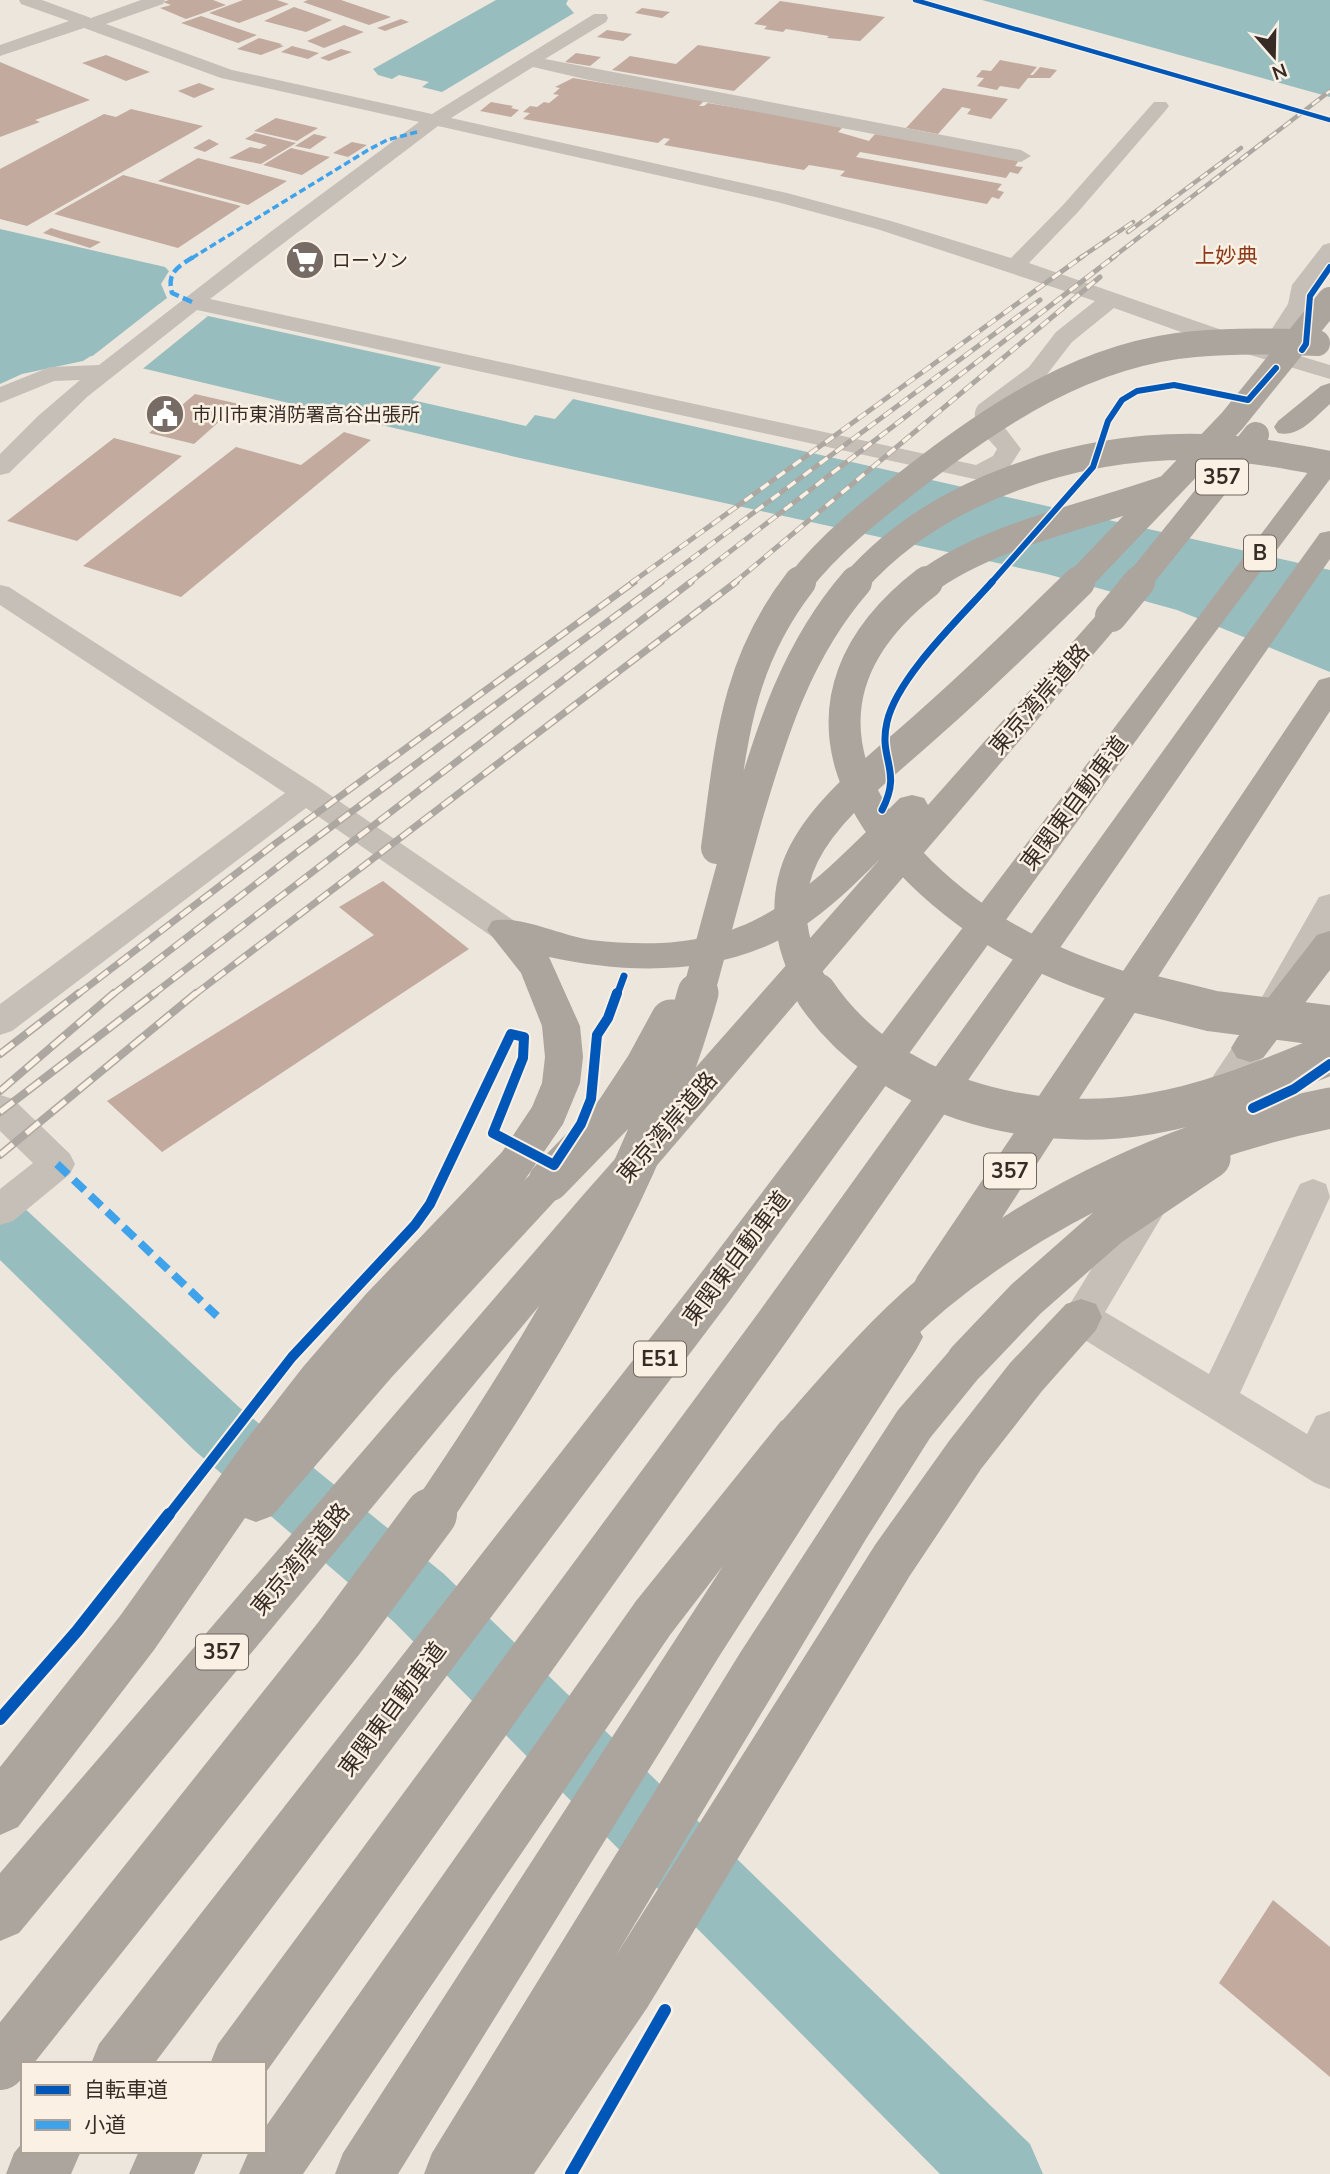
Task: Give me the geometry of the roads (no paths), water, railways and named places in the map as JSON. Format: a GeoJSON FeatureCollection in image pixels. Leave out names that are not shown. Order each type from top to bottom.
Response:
{"type":"FeatureCollection","features":[{"type":"Feature","properties":{"kind":"highway"},"geometry":{"type":"LineString","coordinates":[[1330,300],[1208,451],[958,698],[846,796],[802,855],[793,881],[789,906],[792,934],[800,963],[821,1001],[842,1027],[906,1075],[934,1088],[1003,1111],[1072,1119],[1135,1117],[1183,1107],[1241,1089],[1330,1054]]}},
{"type":"Feature","properties":{"kind":"highway","name":"東京湾岸道路"},"geometry":{"type":"LineString","coordinates":[[0,1914],[598,1206],[1111,616],[1291,391],[1330,337]]}},
{"type":"Feature","properties":{"kind":"highway"},"geometry":{"type":"LineString","coordinates":[[361,1356],[549,1181],[615,1113],[646,1066],[670,1022],[685,983],[710,894],[738,708],[748,671],[761,642],[791,593],[811,568],[881,503],[952,447],[1002,412],[1043,388],[1087,368],[1140,352],[1195,343],[1262,340],[1330,344]]}},
{"type":"Feature","properties":{"kind":"highway"},"geometry":{"type":"LineString","coordinates":[[881,503],[960,448],[1025,410],[1105,377],[1153,364],[1219,356],[1284,355],[1330,359]]}},
{"type":"Feature","properties":{"kind":"highway"},"geometry":{"type":"LineString","coordinates":[[1330,391],[1287,427],[1234,459],[1157,492],[996,547],[932,579],[901,603],[863,650],[851,673],[844,722],[852,773],[861,794],[890,838],[934,885],[960,908],[995,930],[1071,971],[1149,997],[1243,1017],[1330,1026]]}},
{"type":"Feature","properties":{"kind":"highway"},"geometry":{"type":"LineString","coordinates":[[0,2064],[375,1593],[500,1409],[556,1315],[617,1204],[658,1110],[682,1047],[777,711],[810,641],[832,610],[858,579],[915,529],[974,493],[1033,468],[1095,454],[1166,447],[1262,452],[1330,462]]}},
{"type":"Feature","properties":{"kind":"highway","name":"B"},"geometry":{"type":"LineString","coordinates":[[1190,645],[1330,462]]}},
{"type":"Feature","properties":{"kind":"highway","name":"B"},"geometry":{"type":"LineString","coordinates":[[239,2062],[774,1325],[1330,539]]}},
{"type":"Feature","properties":{"kind":"highway"},"geometry":{"type":"LineString","coordinates":[[505,930],[544,945],[578,952],[663,957],[702,952],[733,944],[782,923],[819,897],[939,779],[977,737],[1111,616]]}},
{"type":"Feature","properties":{"kind":"highway","name":"東関東自動車道"},"geometry":{"type":"LineString","coordinates":[[121,2062],[716,1286],[1190,645]]}},
{"type":"Feature","properties":{"kind":"highway","name":"357"},"geometry":{"type":"LineString","coordinates":[[364,2174],[703,1637],[1324,696]]}},
{"type":"Feature","properties":{"kind":"highway"},"geometry":{"type":"LineString","coordinates":[[0,1809],[137,1633],[516,1163],[549,1113],[561,1083],[564,1057],[561,1026],[537,967],[505,930]]}},
{"type":"Feature","properties":{"kind":"highway"},"geometry":{"type":"LineString","coordinates":[[1250,1048],[1330,944]]}},
{"type":"Feature","properties":{"kind":"highway"},"geometry":{"type":"LineString","coordinates":[[453,2174],[757,1670],[915,1424],[967,1361],[1026,1299],[1109,1226],[1230,1146],[1330,1096]]}},
{"type":"Feature","properties":{"kind":"highway"},"geometry":{"type":"LineString","coordinates":[[268,2174],[653,1618],[797,1435],[838,1387],[900,1324],[963,1270],[1035,1221],[1117,1178],[1240,1132],[1330,1108]]}},
{"type":"Feature","properties":{"kind":"highway"},"geometry":{"type":"LineString","coordinates":[[499,2174],[627,1988],[892,1561],[965,1455],[1026,1377],[1081,1317]]}},
{"type":"Feature","properties":{"kind":"highway"},"geometry":{"type":"LineString","coordinates":[[35,2174],[51,2153]]}},
{"type":"Feature","properties":{"kind":"highway"},"geometry":{"type":"LineString","coordinates":[[158,2174],[174,2153]]}},
{"type":"Feature","properties":{"kind":"street"},"geometry":{"type":"LineString","coordinates":[[27,0],[227,74],[780,197],[884,225],[1330,372]]}},
{"type":"Feature","properties":{"kind":"street"},"geometry":{"type":"LineString","coordinates":[[0,51],[157,0]]}},
{"type":"Feature","properties":{"kind":"street"},"geometry":{"type":"LineString","coordinates":[[0,468],[46,421],[187,306],[433,121],[600,18]]}},
{"type":"Feature","properties":{"kind":"street"},"geometry":{"type":"LineString","coordinates":[[530,61],[589,75],[1021,156]]}},
{"type":"Feature","properties":{"kind":"street"},"geometry":{"type":"LineString","coordinates":[[1015,266],[1071,208],[1160,106]]}},
{"type":"Feature","properties":{"kind":"street"},"geometry":{"type":"LineString","coordinates":[[1267,353],[1299,304],[1303,285],[1330,249]]}},
{"type":"Feature","properties":{"kind":"street"},"geometry":{"type":"LineString","coordinates":[[187,306],[978,473],[1002,462],[1009,455],[1006,443],[986,420],[986,410],[1037,372],[1063,337],[1111,299]]}},
{"type":"Feature","properties":{"kind":"street"},"geometry":{"type":"LineString","coordinates":[[0,396],[50,374],[110,368]]}},
{"type":"Feature","properties":{"kind":"street"},"geometry":{"type":"LineString","coordinates":[[0,593],[306,793],[505,930]]}},
{"type":"Feature","properties":{"kind":"street"},"geometry":{"type":"LineString","coordinates":[[0,1022],[306,793]]}},
{"type":"Feature","properties":{"kind":"street"},"geometry":{"type":"LineString","coordinates":[[1325,1454],[1217,1399],[1081,1317],[1250,1048],[1330,905]]}},
{"type":"Feature","properties":{"kind":"street"},"geometry":{"type":"LineString","coordinates":[[0,1109],[57,1164],[7,1204]]}},
{"type":"Feature","properties":{"kind":"street"},"geometry":{"type":"LineString","coordinates":[[1217,1399],[1313,1194]]}},
{"type":"Feature","properties":{"kind":"water"},"geometry":{"type":"Polygon","coordinates":[[[496,0],[568,0],[566,4],[574,13],[442,92],[422,87],[429,82],[399,75],[392,79],[378,75],[373,69],[496,0]]]}},
{"type":"Feature","properties":{"kind":"water"},"geometry":{"type":"Polygon","coordinates":[[[982,0],[1330,0],[1330,97],[982,0]]]}},
{"type":"Feature","properties":{"kind":"water"},"geometry":{"type":"Polygon","coordinates":[[[0,229],[165,267],[169,271],[161,284],[167,298],[158,305],[441,367],[412,400],[526,426],[535,415],[555,419],[573,399],[1330,570],[1330,672],[1177,610],[1047,574],[520,458],[91,356],[83,361],[22,374],[0,384],[0,229]]]}},
{"type":"Feature","properties":{"kind":"waterway"},"geometry":{"type":"LineString","coordinates":[[0,1222],[217,1429],[419,1598],[1000,2174]]}},
{"type":"Feature","properties":{"kind":"railway"},"geometry":{"type":"LineString","coordinates":[[1112,258],[1330,91]]}},
{"type":"Feature","properties":{"kind":"railway"},"geometry":{"type":"LineString","coordinates":[[1128,232],[1241,148]]}},
{"type":"Feature","properties":{"kind":"railway"},"geometry":{"type":"LineString","coordinates":[[1080,258],[1133,222]]}},
{"type":"Feature","properties":{"kind":"railway"},"geometry":{"type":"LineString","coordinates":[[631,583],[1083,256]]}},
{"type":"Feature","properties":{"kind":"railway"},"geometry":{"type":"LineString","coordinates":[[689,583],[1115,256]]}},
{"type":"Feature","properties":{"kind":"railway"},"geometry":{"type":"LineString","coordinates":[[734,583],[1100,277]]}},
{"type":"Feature","properties":{"kind":"railway"},"geometry":{"type":"LineString","coordinates":[[659,583],[1040,300]]}},
{"type":"Feature","properties":{"kind":"railway"},"geometry":{"type":"LineString","coordinates":[[77,995],[276,843],[634,582]]}},
{"type":"Feature","properties":{"kind":"railway"},"geometry":{"type":"LineString","coordinates":[[112,995],[296,853],[661,582]]}},
{"type":"Feature","properties":{"kind":"railway"},"geometry":{"type":"LineString","coordinates":[[152,995],[691,582]]}},
{"type":"Feature","properties":{"kind":"railway"},"geometry":{"type":"LineString","coordinates":[[194,995],[736,582]]}},
{"type":"Feature","properties":{"kind":"railway"},"geometry":{"type":"LineString","coordinates":[[0,1054],[79,993]]}},
{"type":"Feature","properties":{"kind":"railway"},"geometry":{"type":"LineString","coordinates":[[0,1091],[114,993]]}},
{"type":"Feature","properties":{"kind":"railway"},"geometry":{"type":"LineString","coordinates":[[0,1112],[155,993]]}},
{"type":"Feature","properties":{"kind":"railway"},"geometry":{"type":"LineString","coordinates":[[0,1155],[196,993]]}},
{"type":"Feature","properties":{"kind":"place","name":"ローソン"},"geometry":{"type":"Point","coordinates":[305,260]}},
{"type":"Feature","properties":{"kind":"place","name":"市川市東消防署高谷出張所"},"geometry":{"type":"Point","coordinates":[165,414]}},
{"type":"Feature","properties":{"kind":"district","name":"上妙典"},"geometry":{"type":"Point","coordinates":[1226,256]}}]}
